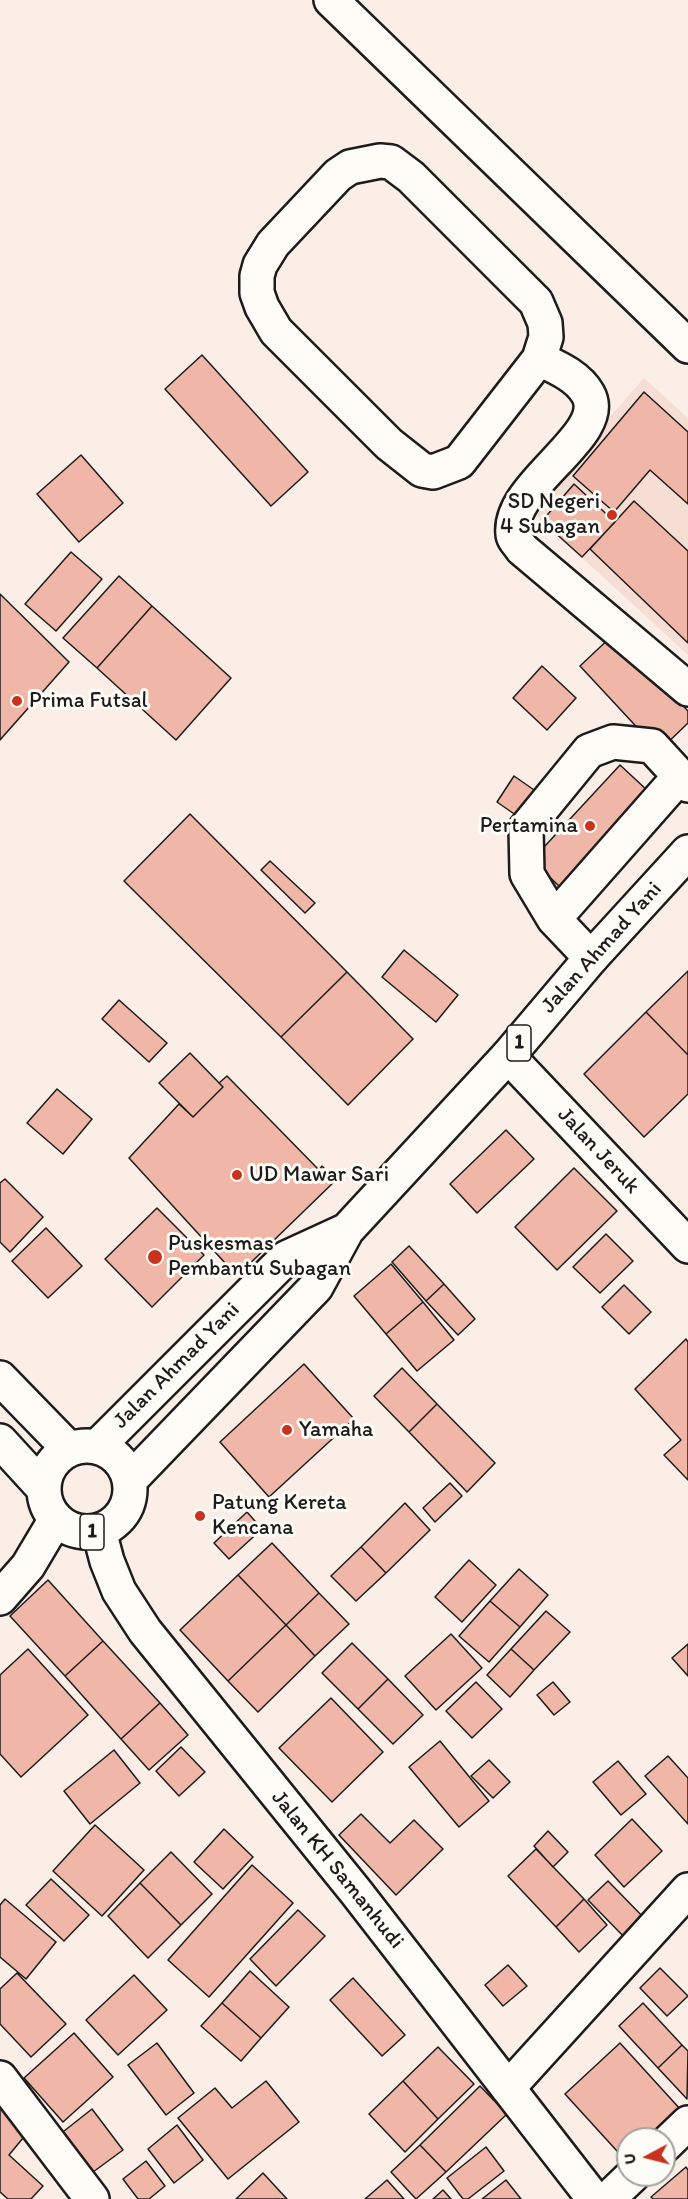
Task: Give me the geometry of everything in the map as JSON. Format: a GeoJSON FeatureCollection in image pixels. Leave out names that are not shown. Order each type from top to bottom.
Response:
{"type":"FeatureCollection","features":[{"type":"Feature","properties":{"kind":"main road"},"geometry":{"type":"LineString","coordinates":[[331,0],[688,346]]}},
{"type":"Feature","properties":{"kind":"main road"},"geometry":{"type":"LineString","coordinates":[[391,162],[411,177],[536,302],[545,323],[546,337],[539,359],[459,462],[433,472],[422,470],[389,444],[276,331],[262,307],[257,292],[260,265],[273,244],[338,175],[350,167],[366,163],[391,162]]}},
{"type":"Feature","properties":{"kind":"main road"},"geometry":{"type":"LineString","coordinates":[[539,359],[566,372],[588,394],[591,407],[588,423],[580,435],[525,495],[513,520],[513,536],[522,549],[688,689]]}},
{"type":"Feature","properties":{"kind":"main road"},"geometry":{"type":"LineString","coordinates":[[554,919],[684,780],[652,746],[613,742],[589,752],[526,828],[527,874],[554,919],[591,958]]}},
{"type":"Feature","properties":{"kind":"main road","name":"Jalan Ahmad Yani"},"geometry":{"type":"LineString","coordinates":[[130,1480],[316,1287],[347,1230],[508,1056],[591,958],[688,852]]}},
{"type":"Feature","properties":{"kind":"main road","name":"Jalan Jeruk"},"geometry":{"type":"LineString","coordinates":[[508,1056],[688,1246]]}},
{"type":"Feature","properties":{"kind":"main road","name":"Jalan Ahmad Yani"},"geometry":{"type":"LineString","coordinates":[[83,1448],[286,1258],[347,1230]]}},
{"type":"Feature","properties":{"kind":"main road"},"geometry":{"type":"LineString","coordinates":[[0,1378],[83,1448]]}},
{"type":"Feature","properties":{"kind":"main road","name":"1"},"geometry":{"type":"LineString","coordinates":[[0,1441],[44,1489],[47,1505],[56,1519],[76,1531],[87,1533],[109,1527],[124,1512],[129,1502],[130,1480]]}},
{"type":"Feature","properties":{"kind":"main road"},"geometry":{"type":"LineString","coordinates":[[44,1489],[51,1465],[59,1456],[83,1448],[108,1451],[119,1459],[130,1480]]}},
{"type":"Feature","properties":{"kind":"main road"},"geometry":{"type":"LineString","coordinates":[[0,1598],[28,1566],[56,1519]]}},
{"type":"Feature","properties":{"kind":"main road","name":"Jalan KH Samanhudi"},"geometry":{"type":"LineString","coordinates":[[99,1531],[107,1561],[119,1591],[145,1631],[356,1892],[594,2199]]}},
{"type":"Feature","properties":{"kind":"main road"},"geometry":{"type":"LineString","coordinates":[[508,2088],[688,1890]]}},
{"type":"Feature","properties":{"kind":"main road"},"geometry":{"type":"LineString","coordinates":[[0,2078],[92,2199]]}},
{"type":"Feature","properties":{"kind":"main road"},"geometry":{"type":"LineString","coordinates":[[676,2134],[688,2123]]}},
{"type":"Feature","properties":{"kind":"main road"},"geometry":{"type":"LineString","coordinates":[[608,2199],[620,2187]]}},
{"type":"Feature","properties":{"kind":"shaded area","name":"SD Negeri 4 Subagan"},"geometry":{"type":"Polygon","coordinates":[[[644,378],[688,418],[688,655],[529,509],[644,378]]]}},
{"type":"Feature","properties":{"kind":"building"},"geometry":{"type":"Polygon","coordinates":[[[202,355],[308,472],[271,506],[165,389],[202,355]]]}},
{"type":"Feature","properties":{"kind":"building"},"geometry":{"type":"Polygon","coordinates":[[[644,392],[688,432],[688,504],[650,470],[614,512],[573,476],[644,392]]]}},
{"type":"Feature","properties":{"kind":"building"},"geometry":{"type":"Polygon","coordinates":[[[81,455],[123,503],[79,542],[37,494],[81,455]]]}},
{"type":"Feature","properties":{"kind":"building"},"geometry":{"type":"Polygon","coordinates":[[[574,484],[615,522],[582,557],[542,521],[574,484]]]}},
{"type":"Feature","properties":{"kind":"building"},"geometry":{"type":"Polygon","coordinates":[[[634,501],[688,551],[688,643],[590,549],[634,501]]]}},
{"type":"Feature","properties":{"kind":"building"},"geometry":{"type":"Polygon","coordinates":[[[71,552],[102,579],[56,631],[25,604],[71,552]]]}},
{"type":"Feature","properties":{"kind":"building"},"geometry":{"type":"Polygon","coordinates":[[[119,576],[152,606],[97,668],[63,638],[119,576]]]}},
{"type":"Feature","properties":{"kind":"building","name":"Prima Futsal"},"geometry":{"type":"Polygon","coordinates":[[[0,594],[69,662],[0,740],[0,594]]]}},
{"type":"Feature","properties":{"kind":"building"},"geometry":{"type":"Polygon","coordinates":[[[152,606],[231,678],[176,740],[97,668],[152,606]]]}},
{"type":"Feature","properties":{"kind":"building"},"geometry":{"type":"Polygon","coordinates":[[[615,633],[688,711],[688,723],[659,751],[580,666],[615,633]]]}},
{"type":"Feature","properties":{"kind":"building"},"geometry":{"type":"Polygon","coordinates":[[[542,666],[576,698],[547,730],[513,698],[542,666]]]}},
{"type":"Feature","properties":{"kind":"building","name":"Pertamina"},"geometry":{"type":"Polygon","coordinates":[[[620,765],[648,791],[560,887],[532,860],[620,765]]]}},
{"type":"Feature","properties":{"kind":"building"},"geometry":{"type":"Polygon","coordinates":[[[514,776],[537,792],[520,818],[497,802],[514,776]]]}},
{"type":"Feature","properties":{"kind":"building"},"geometry":{"type":"Polygon","coordinates":[[[190,814],[347,972],[281,1037],[124,881],[190,814]]]}},
{"type":"Feature","properties":{"kind":"building"},"geometry":{"type":"Polygon","coordinates":[[[270,861],[315,903],[305,913],[261,870],[270,861]]]}},
{"type":"Feature","properties":{"kind":"building"},"geometry":{"type":"Polygon","coordinates":[[[404,950],[458,995],[436,1022],[382,977],[404,950]]]}},
{"type":"Feature","properties":{"kind":"building"},"geometry":{"type":"Polygon","coordinates":[[[688,971],[688,1055],[646,1012],[688,971]]]}},
{"type":"Feature","properties":{"kind":"building"},"geometry":{"type":"Polygon","coordinates":[[[347,972],[413,1039],[348,1105],[281,1037],[347,972]]]}},
{"type":"Feature","properties":{"kind":"building"},"geometry":{"type":"Polygon","coordinates":[[[119,1000],[167,1043],[149,1062],[102,1019],[119,1000]]]}},
{"type":"Feature","properties":{"kind":"building"},"geometry":{"type":"Polygon","coordinates":[[[646,1012],[688,1055],[688,1094],[644,1137],[584,1074],[646,1012]]]}},
{"type":"Feature","properties":{"kind":"building"},"geometry":{"type":"Polygon","coordinates":[[[190,1053],[223,1087],[193,1117],[159,1083],[190,1053]]]}},
{"type":"Feature","properties":{"kind":"building","name":"UD Mawar Sari"},"geometry":{"type":"Polygon","coordinates":[[[227,1076],[319,1170],[322,1166],[336,1180],[237,1276],[129,1158],[179,1104],[193,1117],[223,1087],[219,1083],[227,1076]]]}},
{"type":"Feature","properties":{"kind":"building"},"geometry":{"type":"Polygon","coordinates":[[[57,1089],[92,1119],[63,1154],[27,1123],[57,1089]]]}},
{"type":"Feature","properties":{"kind":"building"},"geometry":{"type":"Polygon","coordinates":[[[506,1130],[534,1159],[477,1213],[450,1184],[506,1130]]]}},
{"type":"Feature","properties":{"kind":"building"},"geometry":{"type":"Polygon","coordinates":[[[574,1168],[617,1211],[557,1270],[515,1227],[574,1168]]]}},
{"type":"Feature","properties":{"kind":"building"},"geometry":{"type":"Polygon","coordinates":[[[5,1179],[43,1217],[10,1252],[0,1242],[0,1183],[5,1179]]]}},
{"type":"Feature","properties":{"kind":"building","name":"Puskesmas Pembantu Subagan"},"geometry":{"type":"Polygon","coordinates":[[[157,1208],[204,1255],[152,1307],[105,1259],[157,1208]]]}},
{"type":"Feature","properties":{"kind":"building"},"geometry":{"type":"Polygon","coordinates":[[[46,1228],[82,1266],[48,1298],[12,1261],[46,1228]]]}},
{"type":"Feature","properties":{"kind":"building"},"geometry":{"type":"Polygon","coordinates":[[[606,1234],[633,1261],[600,1293],[573,1267],[606,1234]]]}},
{"type":"Feature","properties":{"kind":"building"},"geometry":{"type":"Polygon","coordinates":[[[409,1246],[444,1284],[426,1301],[392,1262],[409,1246]]]}},
{"type":"Feature","properties":{"kind":"building"},"geometry":{"type":"Polygon","coordinates":[[[391,1264],[423,1302],[386,1334],[354,1296],[391,1264]]]}},
{"type":"Feature","properties":{"kind":"building"},"geometry":{"type":"Polygon","coordinates":[[[444,1284],[475,1319],[458,1335],[426,1301],[444,1284]]]}},
{"type":"Feature","properties":{"kind":"building"},"geometry":{"type":"Polygon","coordinates":[[[624,1285],[651,1312],[629,1334],[602,1307],[624,1285]]]}},
{"type":"Feature","properties":{"kind":"building"},"geometry":{"type":"Polygon","coordinates":[[[423,1302],[454,1340],[417,1371],[386,1334],[423,1302]]]}},
{"type":"Feature","properties":{"kind":"building"},"geometry":{"type":"Polygon","coordinates":[[[686,1339],[688,1342],[688,1480],[664,1455],[681,1440],[635,1389],[686,1339]]]}},
{"type":"Feature","properties":{"kind":"building","name":"Yamaha"},"geometry":{"type":"Polygon","coordinates":[[[304,1364],[354,1419],[269,1497],[220,1442],[304,1364]]]}},
{"type":"Feature","properties":{"kind":"building"},"geometry":{"type":"Polygon","coordinates":[[[402,1368],[437,1404],[409,1432],[374,1396],[402,1368]]]}},
{"type":"Feature","properties":{"kind":"building"},"geometry":{"type":"Polygon","coordinates":[[[437,1404],[495,1463],[467,1492],[409,1432],[437,1404]]]}},
{"type":"Feature","properties":{"kind":"building"},"geometry":{"type":"Polygon","coordinates":[[[450,1483],[462,1496],[435,1522],[423,1508],[450,1483]]]}},
{"type":"Feature","properties":{"kind":"building"},"geometry":{"type":"Polygon","coordinates":[[[405,1503],[430,1530],[386,1573],[361,1547],[405,1503]]]}},
{"type":"Feature","properties":{"kind":"building"},"geometry":{"type":"Polygon","coordinates":[[[247,1512],[262,1529],[229,1559],[214,1543],[247,1512]]]}},
{"type":"Feature","properties":{"kind":"building"},"geometry":{"type":"Polygon","coordinates":[[[272,1543],[319,1593],[286,1625],[238,1575],[272,1543]]]}},
{"type":"Feature","properties":{"kind":"building"},"geometry":{"type":"Polygon","coordinates":[[[361,1547],[386,1573],[356,1601],[331,1576],[361,1547]]]}},
{"type":"Feature","properties":{"kind":"building"},"geometry":{"type":"Polygon","coordinates":[[[469,1560],[496,1585],[462,1622],[435,1597],[469,1560]]]}},
{"type":"Feature","properties":{"kind":"building"},"geometry":{"type":"Polygon","coordinates":[[[519,1569],[548,1595],[520,1627],[490,1601],[519,1569]]]}},
{"type":"Feature","properties":{"kind":"building"},"geometry":{"type":"Polygon","coordinates":[[[238,1575],[286,1625],[228,1681],[180,1630],[238,1575]]]}},
{"type":"Feature","properties":{"kind":"building"},"geometry":{"type":"Polygon","coordinates":[[[48,1580],[103,1641],[65,1676],[10,1616],[48,1580]]]}},
{"type":"Feature","properties":{"kind":"building"},"geometry":{"type":"Polygon","coordinates":[[[319,1593],[349,1624],[315,1656],[286,1625],[319,1593]]]}},
{"type":"Feature","properties":{"kind":"building"},"geometry":{"type":"Polygon","coordinates":[[[490,1601],[520,1627],[489,1662],[459,1636],[490,1601]]]}},
{"type":"Feature","properties":{"kind":"building"},"geometry":{"type":"Polygon","coordinates":[[[546,1611],[570,1632],[534,1670],[511,1649],[546,1611]]]}},
{"type":"Feature","properties":{"kind":"building"},"geometry":{"type":"Polygon","coordinates":[[[286,1625],[315,1656],[258,1712],[228,1681],[286,1625]]]}},
{"type":"Feature","properties":{"kind":"building"},"geometry":{"type":"Polygon","coordinates":[[[451,1634],[482,1668],[436,1710],[405,1676],[451,1634]]]}},
{"type":"Feature","properties":{"kind":"building"},"geometry":{"type":"Polygon","coordinates":[[[103,1641],[160,1703],[121,1739],[65,1676],[103,1641]]]}},
{"type":"Feature","properties":{"kind":"building"},"geometry":{"type":"Polygon","coordinates":[[[352,1643],[388,1679],[358,1709],[322,1673],[352,1643]]]}},
{"type":"Feature","properties":{"kind":"building"},"geometry":{"type":"Polygon","coordinates":[[[688,1644],[688,1676],[672,1658],[688,1644]]]}},
{"type":"Feature","properties":{"kind":"building"},"geometry":{"type":"Polygon","coordinates":[[[28,1649],[88,1715],[21,1777],[0,1754],[0,1675],[28,1649]]]}},
{"type":"Feature","properties":{"kind":"building"},"geometry":{"type":"Polygon","coordinates":[[[511,1649],[534,1670],[510,1697],[487,1675],[511,1649]]]}},
{"type":"Feature","properties":{"kind":"building"},"geometry":{"type":"Polygon","coordinates":[[[388,1679],[423,1715],[393,1744],[358,1709],[388,1679]]]}},
{"type":"Feature","properties":{"kind":"building"},"geometry":{"type":"Polygon","coordinates":[[[476,1682],[502,1709],[472,1738],[446,1711],[476,1682]]]}},
{"type":"Feature","properties":{"kind":"building"},"geometry":{"type":"Polygon","coordinates":[[[553,1682],[570,1702],[554,1715],[537,1695],[553,1682]]]}},
{"type":"Feature","properties":{"kind":"building"},"geometry":{"type":"Polygon","coordinates":[[[331,1698],[383,1752],[332,1802],[279,1748],[331,1698]]]}},
{"type":"Feature","properties":{"kind":"building"},"geometry":{"type":"Polygon","coordinates":[[[160,1703],[188,1735],[149,1770],[121,1739],[160,1703]]]}},
{"type":"Feature","properties":{"kind":"building"},"geometry":{"type":"Polygon","coordinates":[[[440,1741],[489,1801],[459,1827],[409,1767],[440,1741]]]}},
{"type":"Feature","properties":{"kind":"building"},"geometry":{"type":"Polygon","coordinates":[[[181,1747],[205,1772],[179,1796],[156,1771],[181,1747]]]}},
{"type":"Feature","properties":{"kind":"building"},"geometry":{"type":"Polygon","coordinates":[[[114,1750],[140,1783],[90,1824],[64,1791],[114,1750]]]}},
{"type":"Feature","properties":{"kind":"building"},"geometry":{"type":"Polygon","coordinates":[[[668,1756],[688,1778],[688,1824],[645,1776],[668,1756]]]}},
{"type":"Feature","properties":{"kind":"building"},"geometry":{"type":"Polygon","coordinates":[[[489,1760],[510,1782],[493,1798],[471,1776],[489,1760]]]}},
{"type":"Feature","properties":{"kind":"building"},"geometry":{"type":"Polygon","coordinates":[[[618,1761],[646,1794],[621,1815],[593,1782],[618,1761]]]}},
{"type":"Feature","properties":{"kind":"building"},"geometry":{"type":"Polygon","coordinates":[[[361,1814],[390,1843],[414,1820],[443,1849],[396,1895],[339,1835],[361,1814]]]}},
{"type":"Feature","properties":{"kind":"building"},"geometry":{"type":"Polygon","coordinates":[[[632,1819],[662,1851],[624,1887],[595,1855],[632,1819]]]}},
{"type":"Feature","properties":{"kind":"building"},"geometry":{"type":"Polygon","coordinates":[[[95,1825],[144,1870],[102,1916],[53,1871],[95,1825]]]}},
{"type":"Feature","properties":{"kind":"building"},"geometry":{"type":"Polygon","coordinates":[[[224,1829],[253,1857],[223,1889],[194,1862],[224,1829]]]}},
{"type":"Feature","properties":{"kind":"building"},"geometry":{"type":"Polygon","coordinates":[[[548,1831],[568,1852],[553,1867],[534,1846],[548,1831]]]}},
{"type":"Feature","properties":{"kind":"building"},"geometry":{"type":"Polygon","coordinates":[[[536,1849],[584,1899],[556,1927],[508,1876],[536,1849]]]}},
{"type":"Feature","properties":{"kind":"building"},"geometry":{"type":"Polygon","coordinates":[[[171,1852],[212,1894],[181,1925],[140,1883],[171,1852]]]}},
{"type":"Feature","properties":{"kind":"building"},"geometry":{"type":"Polygon","coordinates":[[[252,1865],[293,1903],[209,1997],[168,1960],[252,1865]]]}},
{"type":"Feature","properties":{"kind":"building"},"geometry":{"type":"Polygon","coordinates":[[[51,1879],[89,1915],[64,1941],[26,1905],[51,1879]]]}},
{"type":"Feature","properties":{"kind":"building"},"geometry":{"type":"Polygon","coordinates":[[[608,1881],[648,1922],[629,1942],[588,1900],[608,1881]]]}},
{"type":"Feature","properties":{"kind":"building"},"geometry":{"type":"Polygon","coordinates":[[[140,1883],[181,1925],[148,1958],[108,1916],[140,1883]]]}},
{"type":"Feature","properties":{"kind":"building"},"geometry":{"type":"Polygon","coordinates":[[[5,1899],[56,1942],[26,1979],[0,1957],[0,1905],[5,1899]]]}},
{"type":"Feature","properties":{"kind":"building"},"geometry":{"type":"Polygon","coordinates":[[[584,1899],[607,1925],[579,1952],[556,1927],[584,1899]]]}},
{"type":"Feature","properties":{"kind":"building"},"geometry":{"type":"Polygon","coordinates":[[[298,1910],[325,1936],[276,1986],[250,1959],[298,1910]]]}},
{"type":"Feature","properties":{"kind":"building"},"geometry":{"type":"Polygon","coordinates":[[[508,1965],[527,1986],[503,2006],[485,1985],[508,1965]]]}},
{"type":"Feature","properties":{"kind":"building"},"geometry":{"type":"Polygon","coordinates":[[[660,1968],[688,1996],[667,2016],[640,1988],[660,1968]]]}},
{"type":"Feature","properties":{"kind":"building"},"geometry":{"type":"Polygon","coordinates":[[[250,1971],[289,2007],[261,2038],[222,2003],[250,1971]]]}},
{"type":"Feature","properties":{"kind":"building"},"geometry":{"type":"Polygon","coordinates":[[[17,1973],[66,2024],[31,2057],[0,2024],[0,1989],[17,1973]]]}},
{"type":"Feature","properties":{"kind":"building"},"geometry":{"type":"Polygon","coordinates":[[[134,1975],[167,2010],[118,2055],[86,2020],[134,1975]]]}},
{"type":"Feature","properties":{"kind":"building"},"geometry":{"type":"Polygon","coordinates":[[[353,1978],[405,2035],[382,2056],[330,2000],[353,1978]]]}},
{"type":"Feature","properties":{"kind":"building"},"geometry":{"type":"Polygon","coordinates":[[[222,2003],[261,2038],[241,2061],[201,2026],[222,2003]]]}},
{"type":"Feature","properties":{"kind":"building"},"geometry":{"type":"Polygon","coordinates":[[[643,2003],[682,2045],[658,2068],[619,2026],[643,2003]]]}},
{"type":"Feature","properties":{"kind":"building"},"geometry":{"type":"Polygon","coordinates":[[[74,2033],[113,2077],[63,2122],[24,2078],[74,2033]]]}},
{"type":"Feature","properties":{"kind":"building"},"geometry":{"type":"Polygon","coordinates":[[[157,2043],[194,2093],[166,2115],[128,2065],[157,2043]]]}},
{"type":"Feature","properties":{"kind":"building"},"geometry":{"type":"Polygon","coordinates":[[[620,2043],[681,2110],[663,2127],[616,2127],[616,2150],[565,2094],[620,2043]]]}},
{"type":"Feature","properties":{"kind":"building"},"geometry":{"type":"Polygon","coordinates":[[[682,2045],[688,2051],[687,2099],[658,2068],[682,2045]]]}},
{"type":"Feature","properties":{"kind":"building"},"geometry":{"type":"Polygon","coordinates":[[[438,2047],[474,2084],[438,2119],[403,2081],[438,2047]]]}},
{"type":"Feature","properties":{"kind":"building"},"geometry":{"type":"Polygon","coordinates":[[[266,2081],[299,2122],[228,2179],[178,2118],[215,2088],[232,2108],[266,2081]]]}},
{"type":"Feature","properties":{"kind":"building"},"geometry":{"type":"Polygon","coordinates":[[[403,2081],[438,2119],[405,2152],[369,2114],[403,2081]]]}},
{"type":"Feature","properties":{"kind":"building"},"geometry":{"type":"Polygon","coordinates":[[[480,2086],[507,2114],[446,2172],[420,2145],[480,2086]]]}},
{"type":"Feature","properties":{"kind":"building"},"geometry":{"type":"Polygon","coordinates":[[[0,2107],[28,2132],[9,2155],[43,2186],[31,2199],[8,2199],[0,2192],[0,2107]]]}},
{"type":"Feature","properties":{"kind":"building"},"geometry":{"type":"Polygon","coordinates":[[[92,2109],[123,2150],[89,2175],[59,2135],[92,2109]]]}},
{"type":"Feature","properties":{"kind":"building"},"geometry":{"type":"Polygon","coordinates":[[[177,2125],[203,2160],[174,2183],[148,2149],[177,2125]]]}},
{"type":"Feature","properties":{"kind":"building"},"geometry":{"type":"Polygon","coordinates":[[[420,2145],[446,2172],[416,2199],[391,2172],[420,2145]]]}},
{"type":"Feature","properties":{"kind":"building"},"geometry":{"type":"Polygon","coordinates":[[[486,2147],[504,2171],[468,2199],[463,2199],[447,2178],[486,2147]]]}},
{"type":"Feature","properties":{"kind":"building"},"geometry":{"type":"Polygon","coordinates":[[[146,2161],[165,2186],[149,2199],[138,2199],[123,2179],[146,2161]]]}},
{"type":"Feature","properties":{"kind":"building"},"geometry":{"type":"Polygon","coordinates":[[[686,2167],[688,2170],[688,2199],[653,2199],[651,2197],[663,2187],[676,2187],[676,2176],[686,2167]]]}},
{"type":"Feature","properties":{"kind":"building"},"geometry":{"type":"Polygon","coordinates":[[[263,2173],[287,2199],[236,2199],[263,2173]]]}},
{"type":"Feature","properties":{"kind":"building"},"geometry":{"type":"Polygon","coordinates":[[[387,2180],[404,2199],[365,2199],[387,2180]]]}},
{"type":"Feature","properties":{"kind":"building"},"geometry":{"type":"Polygon","coordinates":[[[506,2180],[521,2199],[482,2199],[506,2180]]]}},
{"type":"Feature","properties":{"kind":"building"},"geometry":{"type":"Polygon","coordinates":[[[443,2190],[451,2199],[433,2199],[443,2190]]]}},
{"type":"Feature","properties":{"kind":"place","name":"SD Negeri 4 Subagan"},"geometry":{"type":"Point","coordinates":[612,515]}},
{"type":"Feature","properties":{"kind":"place","name":"Prima Futsal"},"geometry":{"type":"Point","coordinates":[17,701]}},
{"type":"Feature","properties":{"kind":"place","name":"Pertamina"},"geometry":{"type":"Point","coordinates":[590,826]}},
{"type":"Feature","properties":{"kind":"place","name":"UD Mawar Sari"},"geometry":{"type":"Point","coordinates":[237,1175]}},
{"type":"Feature","properties":{"kind":"place","name":"Puskesmas Pembantu Subagan"},"geometry":{"type":"Point","coordinates":[155,1257]}},
{"type":"Feature","properties":{"kind":"place","name":"Yamaha"},"geometry":{"type":"Point","coordinates":[287,1430]}},
{"type":"Feature","properties":{"kind":"place","name":"Patung Kereta Kencana"},"geometry":{"type":"Point","coordinates":[200,1516]}}]}
